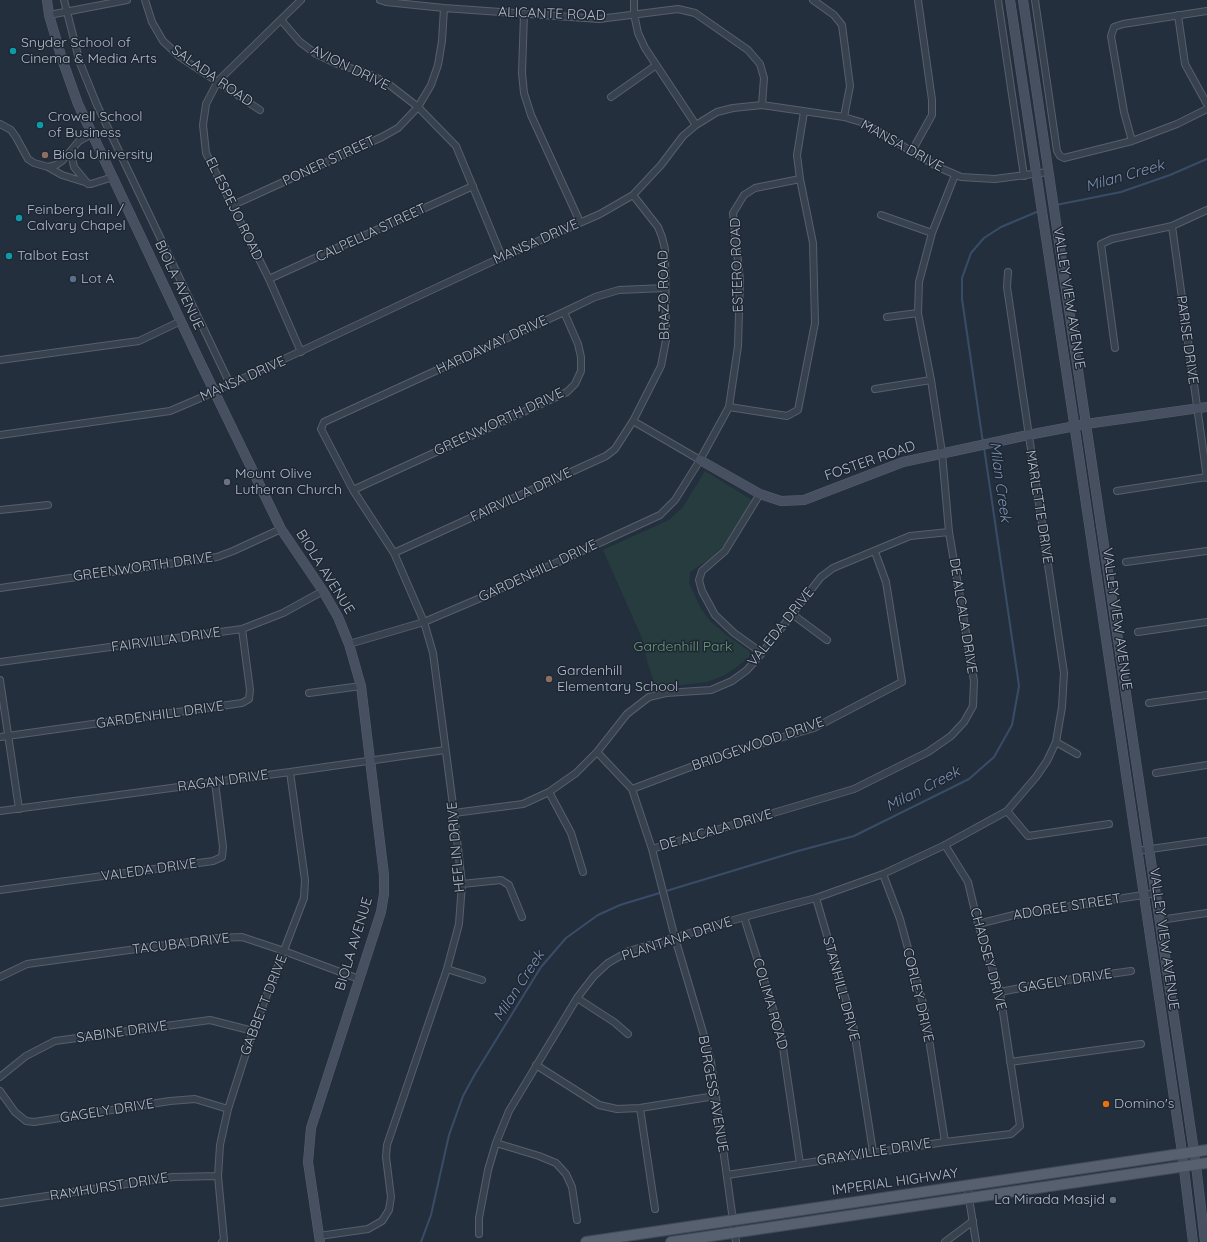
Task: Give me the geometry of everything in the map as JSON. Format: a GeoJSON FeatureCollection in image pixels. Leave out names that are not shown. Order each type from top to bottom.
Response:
{"type":"FeatureCollection","features":[{"type":"Feature","properties":{"kind":"main road","name":"BIOLA AVENUE"},"geometry":{"type":"LineString","coordinates":[[47,0],[49,15],[78,104],[281,529],[323,591],[338,617],[349,644],[361,686],[384,875],[384,894],[381,912],[311,1128],[308,1162],[319,1239]]}},
{"type":"Feature","properties":{"kind":"main road","name":"VALLEY VIEW AVENUE"},"geometry":{"type":"LineString","coordinates":[[1010,0],[1144,895],[1184,1167],[1193,1242]]}},
{"type":"Feature","properties":{"kind":"main road","name":"VALLEY VIEW AVENUE"},"geometry":{"type":"LineString","coordinates":[[1023,0],[1196,1165],[1205,1242]]}},
{"type":"Feature","properties":{"kind":"main road","name":"FOSTER ROAD"},"geometry":{"type":"LineString","coordinates":[[700,460],[760,494],[781,501],[804,500],[903,462],[1074,426],[1207,406]]}},
{"type":"Feature","properties":{"kind":"main road","name":"IMPERIAL HIGHWAY"},"geometry":{"type":"LineString","coordinates":[[586,1242],[1207,1150]]}},
{"type":"Feature","properties":{"kind":"main road","name":"IMPERIAL HIGHWAY"},"geometry":{"type":"LineString","coordinates":[[671,1242],[736,1237],[969,1198],[1207,1163]]}},
{"type":"Feature","properties":{"kind":"street","name":"BIOLA AVENUE"},"geometry":{"type":"LineString","coordinates":[[64,0],[80,63],[96,105],[230,384]]}},
{"type":"Feature","properties":{"kind":"street"},"geometry":{"type":"LineString","coordinates":[[49,15],[126,0]]}},
{"type":"Feature","properties":{"kind":"street","name":"SALADA ROAD"},"geometry":{"type":"LineString","coordinates":[[145,0],[152,22],[163,41],[180,57],[260,110]]}},
{"type":"Feature","properties":{"kind":"street","name":"EL ESPEJO ROAD"},"geometry":{"type":"LineString","coordinates":[[301,0],[218,81],[206,104],[203,125],[206,153],[269,279],[301,352]]}},
{"type":"Feature","properties":{"kind":"street","name":"ALICANTE ROAD"},"geometry":{"type":"LineString","coordinates":[[380,0],[386,2],[444,8],[599,19],[678,8],[695,13],[748,50],[760,64],[764,78],[762,105]]}},
{"type":"Feature","properties":{"kind":"street"},"geometry":{"type":"LineString","coordinates":[[634,0],[634,14],[638,34],[644,48],[696,125]]}},
{"type":"Feature","properties":{"kind":"street"},"geometry":{"type":"LineString","coordinates":[[813,0],[834,15],[842,25],[850,86],[844,118]]}},
{"type":"Feature","properties":{"kind":"street"},"geometry":{"type":"LineString","coordinates":[[912,151],[932,115],[932,100],[918,0]]}},
{"type":"Feature","properties":{"kind":"street"},"geometry":{"type":"LineString","coordinates":[[998,0],[1024,176]]}},
{"type":"Feature","properties":{"kind":"street"},"geometry":{"type":"LineString","coordinates":[[1035,0],[1057,151],[1060,156],[1064,158],[1132,141],[1177,124],[1207,110]]}},
{"type":"Feature","properties":{"kind":"street","name":"PONER STREET"},"geometry":{"type":"LineString","coordinates":[[233,205],[382,137],[398,128],[418,107],[431,85],[438,65],[442,41],[444,8]]}},
{"type":"Feature","properties":{"kind":"street"},"geometry":{"type":"LineString","coordinates":[[1132,141],[1124,112],[1111,36],[1114,27],[1122,24],[1207,11]]}},
{"type":"Feature","properties":{"kind":"street"},"geometry":{"type":"LineString","coordinates":[[524,14],[522,74],[524,93],[530,115],[580,222]]}},
{"type":"Feature","properties":{"kind":"street"},"geometry":{"type":"LineString","coordinates":[[1178,15],[1185,64],[1207,104]]}},
{"type":"Feature","properties":{"kind":"street","name":"AVION DRIVE"},"geometry":{"type":"LineString","coordinates":[[280,20],[300,42],[316,54],[337,64],[367,73],[387,83],[418,107],[456,146],[502,257]]}},
{"type":"Feature","properties":{"kind":"street"},"geometry":{"type":"LineString","coordinates":[[611,97],[655,66]]}},
{"type":"Feature","properties":{"kind":"street","name":"MANSA DRIVE"},"geometry":{"type":"LineString","coordinates":[[0,435],[170,411],[215,391],[502,257],[600,214],[633,196],[661,165],[683,136],[696,125],[718,112],[733,108],[762,105],[844,118],[864,123],[938,167],[955,175],[995,179],[1048,172]]}},
{"type":"Feature","properties":{"kind":"street"},"geometry":{"type":"LineString","coordinates":[[729,406],[788,416],[798,410],[815,324],[813,243],[800,179],[797,154],[804,112]]}},
{"type":"Feature","properties":{"kind":"street"},"geometry":{"type":"LineString","coordinates":[[0,124],[11,130],[28,159],[39,165],[48,167],[62,175],[89,184],[95,184],[113,178]]}},
{"type":"Feature","properties":{"kind":"street"},"geometry":{"type":"LineString","coordinates":[[48,167],[56,165],[62,161],[79,141],[92,134]]}},
{"type":"Feature","properties":{"kind":"street"},"geometry":{"type":"LineString","coordinates":[[74,147],[72,157],[74,167],[89,184]]}},
{"type":"Feature","properties":{"kind":"street","name":"DE ALCALA DRIVE"},"geometry":{"type":"LineString","coordinates":[[652,849],[854,789],[928,752],[951,736],[964,722],[973,706],[974,681],[949,532],[942,453],[931,380],[918,313],[919,282],[932,233],[955,175]]}},
{"type":"Feature","properties":{"kind":"street","name":"ESTERO ROAD"},"geometry":{"type":"LineString","coordinates":[[700,460],[729,406],[738,346],[740,281],[733,213],[744,194],[755,188],[800,179]]}},
{"type":"Feature","properties":{"kind":"street","name":"CALPELLA STREET"},"geometry":{"type":"LineString","coordinates":[[269,279],[473,186]]}},
{"type":"Feature","properties":{"kind":"street","name":"BRAZO ROAD"},"geometry":{"type":"LineString","coordinates":[[633,196],[658,228],[665,249],[666,340],[661,366],[633,421]]}},
{"type":"Feature","properties":{"kind":"street"},"geometry":{"type":"LineString","coordinates":[[1115,348],[1101,244],[1112,239],[1172,226],[1207,210]]}},
{"type":"Feature","properties":{"kind":"street"},"geometry":{"type":"LineString","coordinates":[[881,215],[932,233]]}},
{"type":"Feature","properties":{"kind":"street","name":"PARISE DRIVE"},"geometry":{"type":"LineString","coordinates":[[1172,226],[1196,408],[1207,477]]}},
{"type":"Feature","properties":{"kind":"street","name":"MARLETTE DRIVE"},"geometry":{"type":"LineString","coordinates":[[1006,811],[1036,777],[1047,761],[1056,742],[1062,707],[1064,673],[1007,287],[1008,272]]}},
{"type":"Feature","properties":{"kind":"street","name":"HARDAWAY DRIVE"},"geometry":{"type":"LineString","coordinates":[[324,422],[595,297],[619,290],[665,288]]}},
{"type":"Feature","properties":{"kind":"street","name":"GREENWORTH DRIVE"},"geometry":{"type":"LineString","coordinates":[[353,490],[567,392],[575,384],[581,371],[581,357],[578,344],[564,312]]}},
{"type":"Feature","properties":{"kind":"street"},"geometry":{"type":"LineString","coordinates":[[887,317],[918,313]]}},
{"type":"Feature","properties":{"kind":"street"},"geometry":{"type":"LineString","coordinates":[[0,360],[140,341],[181,321]]}},
{"type":"Feature","properties":{"kind":"street"},"geometry":{"type":"LineString","coordinates":[[875,388],[931,380]]}},
{"type":"Feature","properties":{"kind":"street","name":"FOSTER ROAD"},"geometry":{"type":"LineString","coordinates":[[633,421],[700,460]]}},
{"type":"Feature","properties":{"kind":"street","name":"FAIRVILLA DRIVE"},"geometry":{"type":"LineString","coordinates":[[394,553],[606,456],[615,449],[633,421]]}},
{"type":"Feature","properties":{"kind":"street","name":"HEFLIN DRIVE"},"geometry":{"type":"LineString","coordinates":[[319,1239],[368,1228],[382,1221],[388,1210],[391,1197],[386,1156],[387,1145],[447,969],[459,924],[462,884],[433,653],[424,622],[394,553],[353,490],[321,429],[324,422]]}},
{"type":"Feature","properties":{"kind":"street","name":"GARDENHILL DRIVE"},"geometry":{"type":"LineString","coordinates":[[349,644],[424,622],[478,599],[660,515],[675,500],[700,460]]}},
{"type":"Feature","properties":{"kind":"street"},"geometry":{"type":"LineString","coordinates":[[1117,491],[1207,477]]}},
{"type":"Feature","properties":{"kind":"street"},"geometry":{"type":"LineString","coordinates":[[760,494],[725,551],[702,571],[699,580],[702,591],[715,615],[734,632],[762,653]]}},
{"type":"Feature","properties":{"kind":"street"},"geometry":{"type":"LineString","coordinates":[[0,510],[48,505]]}},
{"type":"Feature","properties":{"kind":"street","name":"GREENWORTH DRIVE"},"geometry":{"type":"LineString","coordinates":[[0,588],[217,557],[233,552],[281,529]]}},
{"type":"Feature","properties":{"kind":"street","name":"VALEDA DRIVE"},"geometry":{"type":"LineString","coordinates":[[454,813],[523,804],[549,792],[576,773],[597,752],[627,714],[649,697],[666,693],[711,690],[732,681],[747,670],[821,577],[833,568],[875,552],[910,536],[949,532]]}},
{"type":"Feature","properties":{"kind":"street"},"geometry":{"type":"LineString","coordinates":[[1126,562],[1207,550]]}},
{"type":"Feature","properties":{"kind":"street","name":"BRIDGEWOOD DRIVE"},"geometry":{"type":"LineString","coordinates":[[632,789],[728,753],[814,728],[902,682],[886,582],[875,552]]}},
{"type":"Feature","properties":{"kind":"street","name":"FAIRVILLA DRIVE"},"geometry":{"type":"LineString","coordinates":[[0,662],[242,629],[283,613],[323,591]]}},
{"type":"Feature","properties":{"kind":"street"},"geometry":{"type":"LineString","coordinates":[[792,614],[827,640]]}},
{"type":"Feature","properties":{"kind":"street"},"geometry":{"type":"LineString","coordinates":[[1138,632],[1207,622]]}},
{"type":"Feature","properties":{"kind":"street","name":"GARDENHILL DRIVE"},"geometry":{"type":"LineString","coordinates":[[0,737],[242,703],[249,699],[250,690],[242,629]]}},
{"type":"Feature","properties":{"kind":"street"},"geometry":{"type":"LineString","coordinates":[[0,680],[19,809]]}},
{"type":"Feature","properties":{"kind":"street"},"geometry":{"type":"LineString","coordinates":[[309,693],[361,686]]}},
{"type":"Feature","properties":{"kind":"street"},"geometry":{"type":"LineString","coordinates":[[1148,703],[1207,695]]}},
{"type":"Feature","properties":{"kind":"street"},"geometry":{"type":"LineString","coordinates":[[1056,742],[1077,754]]}},
{"type":"Feature","properties":{"kind":"street","name":"RAGAN DRIVE"},"geometry":{"type":"LineString","coordinates":[[0,811],[445,750]]}},
{"type":"Feature","properties":{"kind":"street","name":"BURGESS AVENUE"},"geometry":{"type":"LineString","coordinates":[[597,752],[632,789],[652,849],[675,938],[711,1062],[736,1237]]}},
{"type":"Feature","properties":{"kind":"street"},"geometry":{"type":"LineString","coordinates":[[1156,773],[1207,766]]}},
{"type":"Feature","properties":{"kind":"street","name":"GABBETT DRIVE"},"geometry":{"type":"LineString","coordinates":[[223,1241],[218,1176],[220,1145],[228,1109],[252,1030],[304,898],[305,880],[290,772]]}},
{"type":"Feature","properties":{"kind":"street","name":"VALEDA DRIVE"},"geometry":{"type":"LineString","coordinates":[[0,890],[213,861],[222,857],[223,847],[215,782]]}},
{"type":"Feature","properties":{"kind":"street"},"geometry":{"type":"LineString","coordinates":[[549,792],[571,832],[583,872]]}},
{"type":"Feature","properties":{"kind":"street"},"geometry":{"type":"LineString","coordinates":[[1006,811],[1028,836],[1109,824]]}},
{"type":"Feature","properties":{"kind":"street","name":"PLANTANA DRIVE"},"geometry":{"type":"LineString","coordinates":[[479,1234],[479,1218],[482,1199],[496,1143],[509,1111],[577,998],[594,976],[608,963],[629,951],[744,917],[816,898],[883,874],[945,845],[1006,811]]}},
{"type":"Feature","properties":{"kind":"street"},"geometry":{"type":"LineString","coordinates":[[1137,851],[1207,841]]}},
{"type":"Feature","properties":{"kind":"street","name":"CHADSEY DRIVE"},"geometry":{"type":"LineString","coordinates":[[945,845],[968,882],[978,924],[1000,992],[1020,1126]]}},
{"type":"Feature","properties":{"kind":"street","name":"CORLEY DRIVE"},"geometry":{"type":"LineString","coordinates":[[883,874],[900,920],[924,1007],[946,1142]]}},
{"type":"Feature","properties":{"kind":"street"},"geometry":{"type":"LineString","coordinates":[[462,884],[500,880],[509,885],[522,917]]}},
{"type":"Feature","properties":{"kind":"street","name":"ADOREE STREET"},"geometry":{"type":"LineString","coordinates":[[978,924],[1014,915],[1156,893]]}},
{"type":"Feature","properties":{"kind":"street","name":"STANHILL DRIVE"},"geometry":{"type":"LineString","coordinates":[[816,898],[853,1024],[873,1152]]}},
{"type":"Feature","properties":{"kind":"street"},"geometry":{"type":"LineString","coordinates":[[1160,920],[1207,913]]}},
{"type":"Feature","properties":{"kind":"street","name":"COLIMA ROAD"},"geometry":{"type":"LineString","coordinates":[[744,917],[781,1034],[800,1164]]}},
{"type":"Feature","properties":{"kind":"street","name":"TACUBA DRIVE"},"geometry":{"type":"LineString","coordinates":[[0,977],[26,964],[217,938],[242,937],[359,979]]}},
{"type":"Feature","properties":{"kind":"street"},"geometry":{"type":"LineString","coordinates":[[447,969],[482,980]]}},
{"type":"Feature","properties":{"kind":"street","name":"GAGELY DRIVE"},"geometry":{"type":"LineString","coordinates":[[1000,992],[1046,983],[1131,971]]}},
{"type":"Feature","properties":{"kind":"street"},"geometry":{"type":"LineString","coordinates":[[577,998],[614,1022],[628,1034]]}},
{"type":"Feature","properties":{"kind":"street","name":"SABINE DRIVE"},"geometry":{"type":"LineString","coordinates":[[0,1077],[26,1056],[55,1041],[210,1020],[252,1030]]}},
{"type":"Feature","properties":{"kind":"street"},"geometry":{"type":"LineString","coordinates":[[1010,1062],[1141,1044]]}},
{"type":"Feature","properties":{"kind":"street"},"geometry":{"type":"LineString","coordinates":[[536,1065],[599,1105],[617,1109],[640,1108],[715,1096]]}},
{"type":"Feature","properties":{"kind":"street","name":"GAGELY DRIVE"},"geometry":{"type":"LineString","coordinates":[[0,1091],[15,1112],[26,1121],[34,1122],[170,1101],[196,1099],[228,1109]]}},
{"type":"Feature","properties":{"kind":"street"},"geometry":{"type":"LineString","coordinates":[[640,1108],[656,1209]]}},
{"type":"Feature","properties":{"kind":"street","name":"GRAYVILLE DRIVE"},"geometry":{"type":"LineString","coordinates":[[727,1175],[873,1152],[1011,1134],[1020,1126]]}},
{"type":"Feature","properties":{"kind":"street"},"geometry":{"type":"LineString","coordinates":[[496,1143],[539,1156],[556,1163],[566,1174],[572,1187],[577,1220]]}},
{"type":"Feature","properties":{"kind":"street","name":"RAMHURST DRIVE"},"geometry":{"type":"LineString","coordinates":[[0,1203],[173,1177],[218,1176]]}},
{"type":"Feature","properties":{"kind":"street"},"geometry":{"type":"LineString","coordinates":[[967,1186],[976,1242]]}},
{"type":"Feature","properties":{"kind":"street"},"geometry":{"type":"LineString","coordinates":[[945,1242],[973,1221]]}},
{"type":"Feature","properties":{"kind":"green space","name":"Gardenhill Park"},"geometry":{"type":"Polygon","coordinates":[[[705,471],[752,500],[729,540],[711,558],[690,572],[689,583],[701,609],[711,622],[749,651],[750,654],[748,658],[723,676],[707,682],[656,688],[648,664],[642,638],[603,550],[669,520],[683,507],[705,471]]]}},
{"type":"Feature","properties":{"kind":"waterway","name":"Milan Creek"},"geometry":{"type":"LineString","coordinates":[[1056,205],[1121,192],[1170,175],[1207,159]]}},
{"type":"Feature","properties":{"kind":"waterway","name":"Milan Creek"},"geometry":{"type":"LineString","coordinates":[[983,443],[962,299],[962,278],[971,253],[984,238],[1001,227],[1039,211]]}},
{"type":"Feature","properties":{"kind":"waterway","name":"Milan Creek"},"geometry":{"type":"LineString","coordinates":[[421,1242],[431,1215],[449,1135],[463,1096],[541,967],[566,938],[598,915],[620,905],[798,851],[854,836],[969,779],[994,757],[1012,725],[1019,686],[984,447]]}},
{"type":"Feature","properties":{"kind":"place","name":"Snyder School of Cinema & Media Arts"},"geometry":{"type":"Point","coordinates":[13,51]}},
{"type":"Feature","properties":{"kind":"place","name":"Crowell School of Business"},"geometry":{"type":"Point","coordinates":[40,125]}},
{"type":"Feature","properties":{"kind":"place","name":"Biola University"},"geometry":{"type":"Point","coordinates":[45,155]}},
{"type":"Feature","properties":{"kind":"place","name":"Feinberg Hall / Calvary Chapel"},"geometry":{"type":"Point","coordinates":[19,218]}},
{"type":"Feature","properties":{"kind":"place","name":"Talbot East"},"geometry":{"type":"Point","coordinates":[9,256]}},
{"type":"Feature","properties":{"kind":"place","name":"Lot A"},"geometry":{"type":"Point","coordinates":[73,279]}},
{"type":"Feature","properties":{"kind":"place","name":"Mount Olive Lutheran Church"},"geometry":{"type":"Point","coordinates":[227,482]}},
{"type":"Feature","properties":{"kind":"place","name":"Gardenhill Elementary School"},"geometry":{"type":"Point","coordinates":[549,679]}},
{"type":"Feature","properties":{"kind":"place","name":"Domino's"},"geometry":{"type":"Point","coordinates":[1106,1104]}},
{"type":"Feature","properties":{"kind":"place","name":"La Mirada Masjid"},"geometry":{"type":"Point","coordinates":[1113,1200]}}]}
